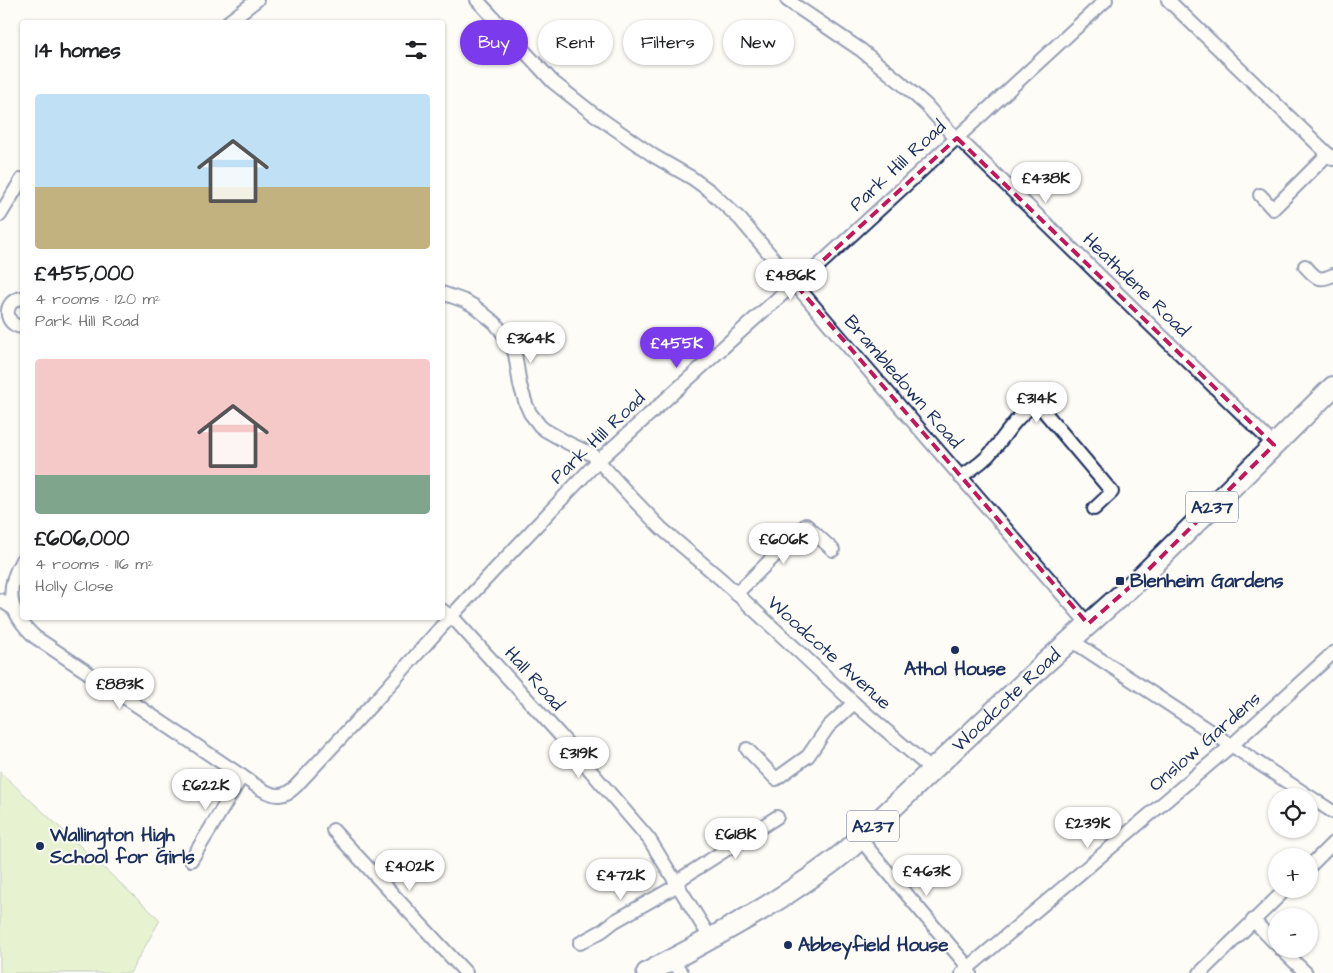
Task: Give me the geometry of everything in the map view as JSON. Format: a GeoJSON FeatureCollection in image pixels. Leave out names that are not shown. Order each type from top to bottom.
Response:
{"type":"FeatureCollection","features":[{"type":"Feature","properties":{"kind":"main road","name":"Woodcote Road"},"geometry":{"type":"LineString","coordinates":[[647,973],[676,966],[711,939],[779,899],[829,865],[860,839],[1088,624],[1153,566],[1333,387]]}},
{"type":"Feature","properties":{"kind":"street"},"geometry":{"type":"LineString","coordinates":[[231,20],[257,0]]}},
{"type":"Feature","properties":{"kind":"street","name":"Brambledown Road"},"geometry":{"type":"LineString","coordinates":[[478,0],[553,82],[624,136],[692,178],[740,219],[1088,624]]}},
{"type":"Feature","properties":{"kind":"street","name":"Heathdene Road"},"geometry":{"type":"LineString","coordinates":[[787,0],[851,43],[900,81],[926,105],[951,133],[1274,445]]}},
{"type":"Feature","properties":{"kind":"street","name":"Park Hill Road"},"geometry":{"type":"LineString","coordinates":[[447,613],[598,461],[750,322],[786,291],[804,279],[1106,0]]}},
{"type":"Feature","properties":{"kind":"street"},"geometry":{"type":"LineString","coordinates":[[1168,0],[1331,156],[1273,209],[1260,195]]}},
{"type":"Feature","properties":{"kind":"street"},"geometry":{"type":"LineString","coordinates":[[0,215],[20,182]]}},
{"type":"Feature","properties":{"kind":"street"},"geometry":{"type":"LineString","coordinates":[[1305,266],[1316,278],[1326,279],[1333,276]]}},
{"type":"Feature","properties":{"kind":"street","name":"Woodcote Avenue"},"geometry":{"type":"LineString","coordinates":[[445,294],[465,300],[474,306],[502,332],[513,348],[520,385],[526,404],[540,426],[593,455],[662,528],[854,703],[932,770]]}},
{"type":"Feature","properties":{"kind":"street"},"geometry":{"type":"LineString","coordinates":[[20,298],[14,300],[10,304],[8,313],[11,321],[20,327]]}},
{"type":"Feature","properties":{"kind":"street"},"geometry":{"type":"LineString","coordinates":[[960,477],[987,457],[1027,409],[1037,403],[1112,492],[1094,509]]}},
{"type":"Feature","properties":{"kind":"street"},"geometry":{"type":"LineString","coordinates":[[736,594],[806,525],[832,550]]}},
{"type":"Feature","properties":{"kind":"street"},"geometry":{"type":"LineString","coordinates":[[20,565],[11,592],[14,609],[19,621],[35,636],[242,776],[191,860]]}},
{"type":"Feature","properties":{"kind":"street"},"geometry":{"type":"LineString","coordinates":[[0,600],[14,609]]}},
{"type":"Feature","properties":{"kind":"street","name":"Hall Road"},"geometry":{"type":"LineString","coordinates":[[447,613],[559,734],[649,839],[711,939]]}},
{"type":"Feature","properties":{"kind":"street","name":"Park Hill Road"},"geometry":{"type":"LineString","coordinates":[[242,776],[273,795],[283,795],[291,791],[377,699],[441,620]]}},
{"type":"Feature","properties":{"kind":"street"},"geometry":{"type":"LineString","coordinates":[[1071,640],[1333,812]]}},
{"type":"Feature","properties":{"kind":"street","name":"Onslow Gardens"},"geometry":{"type":"LineString","coordinates":[[967,971],[1232,745],[1333,654]]}},
{"type":"Feature","properties":{"kind":"street"},"geometry":{"type":"LineString","coordinates":[[747,749],[776,779],[808,756],[828,726],[854,703]]}},
{"type":"Feature","properties":{"kind":"street"},"geometry":{"type":"LineString","coordinates":[[580,943],[678,884],[682,878],[777,817]]}},
{"type":"Feature","properties":{"kind":"street"},"geometry":{"type":"LineString","coordinates":[[334,830],[466,973]]}},
{"type":"Feature","properties":{"kind":"street"},"geometry":{"type":"LineString","coordinates":[[860,839],[964,962],[967,971]]}},
{"type":"Feature","properties":{"kind":"street"},"geometry":{"type":"LineString","coordinates":[[1318,858],[1333,844]]}},
{"type":"Feature","properties":{"kind":"street"},"geometry":{"type":"LineString","coordinates":[[1200,973],[1276,898]]}},
{"type":"Feature","properties":{"kind":"street"},"geometry":{"type":"LineString","coordinates":[[1252,920],[1268,936]]}},
{"type":"Feature","properties":{"kind":"street"},"geometry":{"type":"LineString","coordinates":[[1290,958],[1306,973]]}},
{"type":"Feature","properties":{"kind":"highlighted area"},"geometry":{"type":"Polygon","coordinates":[[[957,138],[1274,445],[1140,578],[1088,624],[796,285],[957,138]]]}},
{"type":"Feature","properties":{"kind":"green space","name":"Wallington High School for Girls"},"geometry":{"type":"Polygon","coordinates":[[[0,772],[160,920],[130,973],[0,973],[0,772]]]}},
{"type":"Feature","properties":{"kind":"place","name":"Blenheim Gardens"},"geometry":{"type":"Point","coordinates":[1120,581]}},
{"type":"Feature","properties":{"kind":"place","name":"Athol House"},"geometry":{"type":"Point","coordinates":[955,650]}},
{"type":"Feature","properties":{"kind":"place","name":"Wallington High School for Girls"},"geometry":{"type":"Point","coordinates":[40,846]}},
{"type":"Feature","properties":{"kind":"place","name":"Abbeyfield House"},"geometry":{"type":"Point","coordinates":[788,945]}}]}
